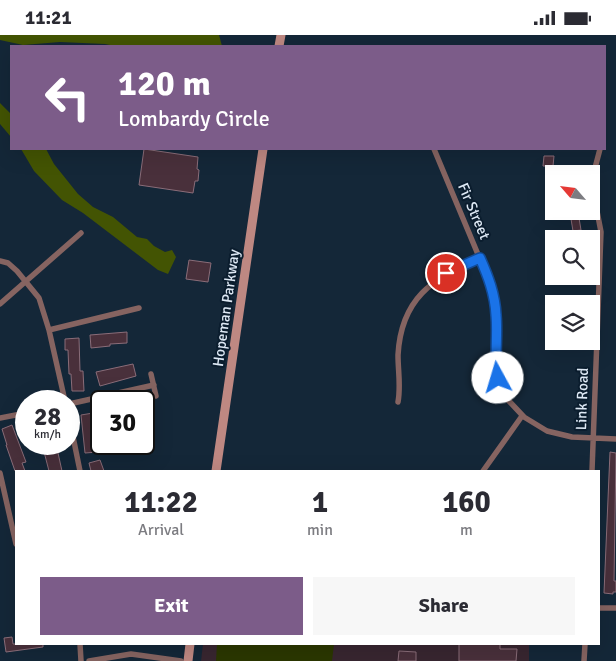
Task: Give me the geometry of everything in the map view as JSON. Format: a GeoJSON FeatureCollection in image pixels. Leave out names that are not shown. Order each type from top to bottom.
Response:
{"type":"FeatureCollection","features":[{"type":"Feature","properties":{"kind":"main road","name":"Hopeman Parkway"},"geometry":{"type":"LineString","coordinates":[[216,470],[263,150]]}},
{"type":"Feature","properties":{"kind":"main road"},"geometry":{"type":"LineString","coordinates":[[188,661],[190,645]]}},
{"type":"Feature","properties":{"kind":"street","name":"Fir Street"},"geometry":{"type":"LineString","coordinates":[[434,150],[488,276],[494,300],[496,323],[495,356],[498,378],[508,400],[522,415],[547,431],[572,437],[616,439]]}},
{"type":"Feature","properties":{"kind":"street","name":"Link Road"},"geometry":{"type":"LineString","coordinates":[[592,470],[601,232],[593,184],[600,150]]}},
{"type":"Feature","properties":{"kind":"street"},"geometry":{"type":"LineString","coordinates":[[0,304],[81,233]]}},
{"type":"Feature","properties":{"kind":"street"},"geometry":{"type":"LineString","coordinates":[[398,401],[400,389],[399,346],[405,321],[411,308],[422,293],[436,280],[446,273],[480,258]]}},
{"type":"Feature","properties":{"kind":"street"},"geometry":{"type":"LineString","coordinates":[[0,261],[8,263],[27,281],[39,298],[63,390]]}},
{"type":"Feature","properties":{"kind":"street"},"geometry":{"type":"LineString","coordinates":[[49,330],[139,308]]}},
{"type":"Feature","properties":{"kind":"street"},"geometry":{"type":"LineString","coordinates":[[151,374],[156,396]]}},
{"type":"Feature","properties":{"kind":"street"},"geometry":{"type":"LineString","coordinates":[[80,402],[154,385]]}},
{"type":"Feature","properties":{"kind":"street"},"geometry":{"type":"LineString","coordinates":[[0,418],[15,415]]}},
{"type":"Feature","properties":{"kind":"street"},"geometry":{"type":"LineString","coordinates":[[484,470],[522,415]]}},
{"type":"Feature","properties":{"kind":"street"},"geometry":{"type":"LineString","coordinates":[[77,455],[80,470]]}},
{"type":"Feature","properties":{"kind":"street"},"geometry":{"type":"LineString","coordinates":[[0,473],[15,540]]}},
{"type":"Feature","properties":{"kind":"street"},"geometry":{"type":"LineString","coordinates":[[600,608],[616,608]]}},
{"type":"Feature","properties":{"kind":"street"},"geometry":{"type":"LineString","coordinates":[[80,645],[81,661]]}},
{"type":"Feature","properties":{"kind":"street"},"geometry":{"type":"LineString","coordinates":[[584,661],[585,645]]}},
{"type":"Feature","properties":{"kind":"street"},"geometry":{"type":"LineString","coordinates":[[89,661],[131,654],[181,661]]}},
{"type":"Feature","properties":{"kind":"shaded area"},"geometry":{"type":"Polygon","coordinates":[[[203,645],[529,645],[529,661],[201,661],[203,645]]]}},
{"type":"Feature","properties":{"kind":"green space"},"geometry":{"type":"Polygon","coordinates":[[[0,35],[219,35],[222,45],[110,45],[60,42],[23,45],[0,40],[0,35]]]}},
{"type":"Feature","properties":{"kind":"green space"},"geometry":{"type":"Polygon","coordinates":[[[0,103],[10,113],[10,136],[0,124],[0,103]]]}},
{"type":"Feature","properties":{"kind":"green space"},"geometry":{"type":"Polygon","coordinates":[[[22,150],[47,150],[54,164],[78,194],[93,207],[113,217],[137,237],[147,239],[154,246],[165,252],[172,250],[176,257],[168,274],[158,270],[83,213],[62,200],[34,171],[22,150]]]}},
{"type":"Feature","properties":{"kind":"green space"},"geometry":{"type":"Polygon","coordinates":[[[217,645],[334,645],[332,661],[216,661],[217,645]]]}},
{"type":"Feature","properties":{"kind":"building"},"geometry":{"type":"Polygon","coordinates":[[[144,150],[198,157],[198,181],[195,181],[193,193],[139,185],[144,150]]]}},
{"type":"Feature","properties":{"kind":"building"},"geometry":{"type":"Polygon","coordinates":[[[544,156],[554,156],[553,165],[543,166],[544,156]]]}},
{"type":"Feature","properties":{"kind":"building"},"geometry":{"type":"Polygon","coordinates":[[[571,220],[579,220],[581,230],[573,230],[571,220]]]}},
{"type":"Feature","properties":{"kind":"building"},"geometry":{"type":"Polygon","coordinates":[[[189,260],[211,263],[208,282],[186,279],[189,260]]]}},
{"type":"Feature","properties":{"kind":"building"},"geometry":{"type":"Polygon","coordinates":[[[127,332],[127,343],[91,348],[90,335],[127,332]]]}},
{"type":"Feature","properties":{"kind":"building"},"geometry":{"type":"Polygon","coordinates":[[[79,338],[80,371],[83,371],[84,391],[72,390],[65,339],[79,338]]]}},
{"type":"Feature","properties":{"kind":"building"},"geometry":{"type":"Polygon","coordinates":[[[133,364],[136,376],[100,386],[96,372],[133,364]]]}},
{"type":"Feature","properties":{"kind":"building"},"geometry":{"type":"Polygon","coordinates":[[[90,414],[90,453],[85,453],[81,415],[90,414]]]}},
{"type":"Feature","properties":{"kind":"building"},"geometry":{"type":"Polygon","coordinates":[[[12,425],[15,433],[15,455],[23,455],[26,462],[22,463],[25,470],[15,471],[2,429],[12,425]]]}},
{"type":"Feature","properties":{"kind":"building"},"geometry":{"type":"Polygon","coordinates":[[[610,452],[616,453],[614,581],[616,581],[616,592],[613,592],[613,594],[604,593],[610,452]]]}},
{"type":"Feature","properties":{"kind":"building"},"geometry":{"type":"Polygon","coordinates":[[[45,455],[58,455],[62,470],[49,470],[45,455]]]}},
{"type":"Feature","properties":{"kind":"building"},"geometry":{"type":"Polygon","coordinates":[[[100,460],[104,470],[91,470],[89,463],[100,460]]]}},
{"type":"Feature","properties":{"kind":"building"},"geometry":{"type":"Polygon","coordinates":[[[12,637],[13,644],[15,645],[43,645],[43,647],[6,652],[4,638],[12,637]]]}},
{"type":"Feature","properties":{"kind":"building"},"geometry":{"type":"Polygon","coordinates":[[[459,645],[500,645],[500,649],[517,649],[516,661],[459,661],[459,645]]]}},
{"type":"Feature","properties":{"kind":"building"},"geometry":{"type":"Polygon","coordinates":[[[399,651],[416,652],[416,661],[398,661],[399,651]]]}},
{"type":"Feature","properties":{"kind":"route"},"geometry":{"type":"LineString","coordinates":[[446,273],[480,258],[492,288],[494,300],[496,315],[495,356],[498,378]]}}]}
